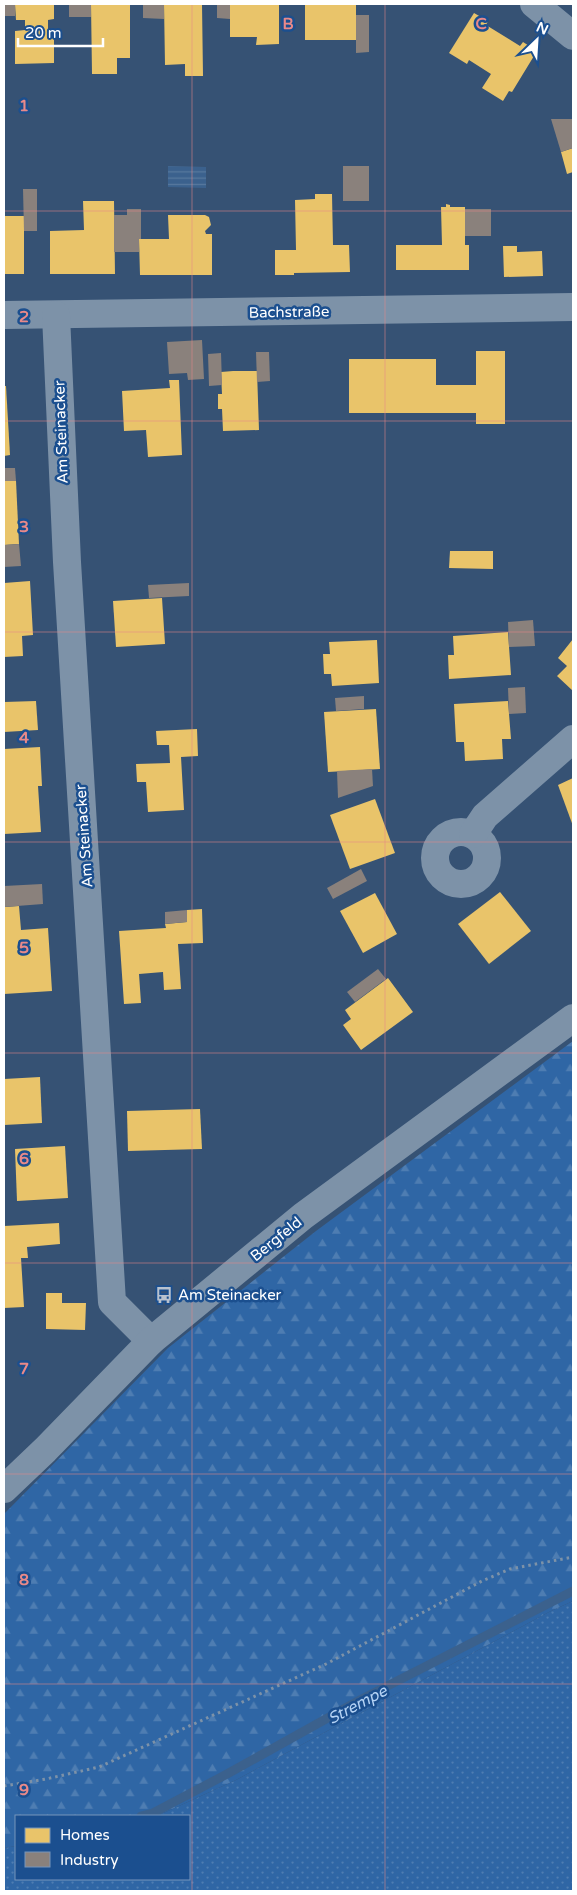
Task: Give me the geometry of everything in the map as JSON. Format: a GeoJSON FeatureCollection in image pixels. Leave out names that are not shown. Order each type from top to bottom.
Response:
{"type":"FeatureCollection","features":[{"type":"Feature","properties":{"kind":"street"},"geometry":{"type":"LineString","coordinates":[[534,4],[573,36]]}},
{"type":"Feature","properties":{"kind":"street","name":"Bachstraße"},"geometry":{"type":"LineString","coordinates":[[4,315],[573,307]]}},
{"type":"Feature","properties":{"kind":"street","name":"Am Steinacker"},"geometry":{"type":"LineString","coordinates":[[56,315],[66,562],[112,1302],[151,1341]]}},
{"type":"Feature","properties":{"kind":"street"},"geometry":{"type":"LineString","coordinates":[[473,834],[485,816],[573,740]]}},
{"type":"Feature","properties":{"kind":"street","name":"Bergfeld"},"geometry":{"type":"LineString","coordinates":[[4,1489],[45,1450],[151,1341],[303,1216],[573,1018]]}},
{"type":"Feature","properties":{"kind":"path"},"geometry":{"type":"LineString","coordinates":[[4,1786],[46,1780],[99,1767],[326,1664],[482,1581],[510,1569],[573,1557]]}},
{"type":"Feature","properties":{"kind":"green space"},"geometry":{"type":"Polygon","coordinates":[[[573,1041],[573,1601],[549,1612],[236,1780],[159,1815],[15,1815],[15,1846],[4,1848],[4,1514],[168,1348],[316,1231],[573,1041]]]}},
{"type":"Feature","properties":{"kind":"green space"},"geometry":{"type":"Polygon","coordinates":[[[573,1601],[573,1891],[4,1891],[4,1848],[15,1846],[15,1880],[190,1880],[190,1815],[159,1815],[236,1780],[549,1612],[573,1601]]]}},
{"type":"Feature","properties":{"kind":"shaded area"},"geometry":{"type":"Polygon","coordinates":[[[168,166],[206,167],[206,188],[168,187],[168,166]]]}},
{"type":"Feature","properties":{"kind":"building: Homes"},"geometry":{"type":"Polygon","coordinates":[[[15,4],[54,4],[54,19],[48,20],[48,31],[54,31],[54,63],[15,64],[15,31],[25,30],[25,20],[16,20],[15,4]]]}},
{"type":"Feature","properties":{"kind":"building: Homes"},"geometry":{"type":"Polygon","coordinates":[[[91,4],[130,4],[130,58],[117,58],[117,74],[92,74],[91,4]]]}},
{"type":"Feature","properties":{"kind":"building: Homes"},"geometry":{"type":"Polygon","coordinates":[[[164,4],[202,4],[203,76],[185,76],[185,64],[165,65],[164,4]]]}},
{"type":"Feature","properties":{"kind":"building: Homes"},"geometry":{"type":"Polygon","coordinates":[[[230,4],[279,4],[279,44],[256,45],[257,37],[230,37],[230,4]]]}},
{"type":"Feature","properties":{"kind":"building: Homes"},"geometry":{"type":"Polygon","coordinates":[[[305,4],[356,4],[356,40],[305,40],[305,4]]]}},
{"type":"Feature","properties":{"kind":"building: Homes"},"geometry":{"type":"Polygon","coordinates":[[[474,13],[488,21],[486,25],[520,46],[523,42],[537,51],[512,92],[509,91],[503,101],[482,88],[491,74],[469,60],[467,64],[449,53],[474,13]]]}},
{"type":"Feature","properties":{"kind":"building: Homes"},"geometry":{"type":"Polygon","coordinates":[[[573,148],[573,172],[567,174],[561,152],[573,148]]]}},
{"type":"Feature","properties":{"kind":"building: Homes"},"geometry":{"type":"Polygon","coordinates":[[[315,194],[332,194],[333,245],[349,245],[350,272],[275,275],[275,250],[296,250],[295,200],[315,199],[315,194]]]}},
{"type":"Feature","properties":{"kind":"building: Homes"},"geometry":{"type":"Polygon","coordinates":[[[83,201],[114,201],[115,274],[50,274],[50,231],[84,230],[83,201]]]}},
{"type":"Feature","properties":{"kind":"building: Homes"},"geometry":{"type":"Polygon","coordinates":[[[446,204],[450,205],[450,207],[465,207],[465,245],[469,245],[469,270],[396,270],[396,245],[442,245],[441,207],[446,207],[446,204]]]}},
{"type":"Feature","properties":{"kind":"building: Homes"},"geometry":{"type":"Polygon","coordinates":[[[168,215],[205,215],[209,217],[211,225],[205,231],[206,234],[212,234],[212,275],[140,275],[139,239],[169,239],[168,215]]]}},
{"type":"Feature","properties":{"kind":"building: Homes"},"geometry":{"type":"Polygon","coordinates":[[[4,216],[24,216],[24,274],[4,274],[4,216]]]}},
{"type":"Feature","properties":{"kind":"building: Homes"},"geometry":{"type":"Polygon","coordinates":[[[503,246],[517,246],[517,252],[542,251],[543,276],[504,277],[503,246]]]}},
{"type":"Feature","properties":{"kind":"building: Homes"},"geometry":{"type":"Polygon","coordinates":[[[476,351],[505,351],[505,424],[476,424],[476,413],[349,413],[349,359],[436,359],[436,385],[476,385],[476,351]]]}},
{"type":"Feature","properties":{"kind":"building: Homes"},"geometry":{"type":"Polygon","coordinates":[[[257,371],[259,430],[223,431],[222,409],[218,409],[218,394],[222,394],[221,372],[257,371]]]}},
{"type":"Feature","properties":{"kind":"building: Homes"},"geometry":{"type":"Polygon","coordinates":[[[169,380],[179,380],[182,455],[148,457],[146,430],[124,431],[122,391],[170,388],[169,380]]]}},
{"type":"Feature","properties":{"kind":"building: Homes"},"geometry":{"type":"Polygon","coordinates":[[[4,386],[6,386],[10,455],[4,456],[4,386]]]}},
{"type":"Feature","properties":{"kind":"building: Homes"},"geometry":{"type":"Polygon","coordinates":[[[4,481],[16,481],[19,544],[4,545],[4,481]]]}},
{"type":"Feature","properties":{"kind":"building: Homes"},"geometry":{"type":"Polygon","coordinates":[[[450,551],[493,551],[493,569],[449,568],[450,551]]]}},
{"type":"Feature","properties":{"kind":"building: Homes"},"geometry":{"type":"Polygon","coordinates":[[[30,581],[33,635],[22,636],[23,656],[4,657],[4,583],[30,581]]]}},
{"type":"Feature","properties":{"kind":"building: Homes"},"geometry":{"type":"Polygon","coordinates":[[[162,598],[165,644],[116,647],[113,601],[162,598]]]}},
{"type":"Feature","properties":{"kind":"building: Homes"},"geometry":{"type":"Polygon","coordinates":[[[508,632],[511,675],[449,679],[448,655],[454,655],[453,636],[508,632]]]}},
{"type":"Feature","properties":{"kind":"building: Homes"},"geometry":{"type":"Polygon","coordinates":[[[573,639],[573,691],[557,676],[567,666],[558,658],[573,639]]]}},
{"type":"Feature","properties":{"kind":"building: Homes"},"geometry":{"type":"Polygon","coordinates":[[[377,640],[379,683],[332,686],[331,674],[324,674],[323,654],[330,654],[329,642],[377,640]]]}},
{"type":"Feature","properties":{"kind":"building: Homes"},"geometry":{"type":"Polygon","coordinates":[[[36,701],[38,730],[4,732],[4,702],[36,701]]]}},
{"type":"Feature","properties":{"kind":"building: Homes"},"geometry":{"type":"Polygon","coordinates":[[[508,701],[511,739],[502,739],[503,759],[465,761],[464,742],[456,742],[454,704],[508,701]]]}},
{"type":"Feature","properties":{"kind":"building: Homes"},"geometry":{"type":"Polygon","coordinates":[[[376,709],[380,769],[328,772],[324,712],[376,709]]]}},
{"type":"Feature","properties":{"kind":"building: Homes"},"geometry":{"type":"Polygon","coordinates":[[[197,729],[198,756],[181,757],[184,810],[148,812],[146,782],[137,782],[136,764],[170,763],[169,745],[157,745],[156,731],[197,729]]]}},
{"type":"Feature","properties":{"kind":"building: Homes"},"geometry":{"type":"Polygon","coordinates":[[[40,747],[42,786],[38,786],[41,832],[4,834],[4,749],[40,747]]]}},
{"type":"Feature","properties":{"kind":"building: Homes"},"geometry":{"type":"Polygon","coordinates":[[[573,778],[573,826],[558,785],[573,778]]]}},
{"type":"Feature","properties":{"kind":"building: Homes"},"geometry":{"type":"Polygon","coordinates":[[[375,799],[395,853],[350,869],[330,815],[375,799]]]}},
{"type":"Feature","properties":{"kind":"building: Homes"},"geometry":{"type":"Polygon","coordinates":[[[500,892],[531,931],[489,964],[458,924],[500,892]]]}},
{"type":"Feature","properties":{"kind":"building: Homes"},"geometry":{"type":"Polygon","coordinates":[[[375,893],[397,934],[363,953],[340,911],[375,893]]]}},
{"type":"Feature","properties":{"kind":"building: Homes"},"geometry":{"type":"Polygon","coordinates":[[[19,906],[21,930],[48,928],[52,991],[4,994],[4,907],[19,906]]]}},
{"type":"Feature","properties":{"kind":"building: Homes"},"geometry":{"type":"Polygon","coordinates":[[[202,909],[203,943],[178,944],[181,989],[164,990],[163,972],[139,974],[141,1003],[124,1004],[119,931],[166,928],[165,924],[187,922],[187,910],[202,909]]]}},
{"type":"Feature","properties":{"kind":"building: Homes"},"geometry":{"type":"Polygon","coordinates":[[[388,978],[413,1012],[361,1050],[343,1025],[351,1019],[345,1010],[388,978]]]}},
{"type":"Feature","properties":{"kind":"building: Homes"},"geometry":{"type":"Polygon","coordinates":[[[40,1077],[42,1123],[4,1125],[4,1079],[40,1077]]]}},
{"type":"Feature","properties":{"kind":"building: Homes"},"geometry":{"type":"Polygon","coordinates":[[[200,1109],[202,1149],[128,1151],[127,1111],[200,1109]]]}},
{"type":"Feature","properties":{"kind":"building: Homes"},"geometry":{"type":"Polygon","coordinates":[[[65,1146],[68,1198],[17,1201],[15,1149],[65,1146]]]}},
{"type":"Feature","properties":{"kind":"building: Homes"},"geometry":{"type":"Polygon","coordinates":[[[59,1223],[60,1244],[27,1247],[28,1258],[21,1258],[24,1307],[4,1308],[4,1226],[59,1223]]]}},
{"type":"Feature","properties":{"kind":"building: Homes"},"geometry":{"type":"Polygon","coordinates":[[[46,1293],[62,1293],[62,1303],[86,1303],[85,1330],[46,1329],[46,1293]]]}},
{"type":"Feature","properties":{"kind":"building: Industry"},"geometry":{"type":"Polygon","coordinates":[[[4,4],[15,4],[15,16],[4,16],[4,4]]]}},
{"type":"Feature","properties":{"kind":"building: Industry"},"geometry":{"type":"Polygon","coordinates":[[[69,4],[91,4],[91,17],[69,17],[69,4]]]}},
{"type":"Feature","properties":{"kind":"building: Industry"},"geometry":{"type":"Polygon","coordinates":[[[143,4],[164,4],[164,19],[143,18],[143,4]]]}},
{"type":"Feature","properties":{"kind":"building: Industry"},"geometry":{"type":"Polygon","coordinates":[[[217,4],[230,4],[230,19],[217,18],[217,4]]]}},
{"type":"Feature","properties":{"kind":"building: Industry"},"geometry":{"type":"Polygon","coordinates":[[[356,15],[369,15],[369,52],[356,53],[356,15]]]}},
{"type":"Feature","properties":{"kind":"building: Industry"},"geometry":{"type":"Polygon","coordinates":[[[551,119],[573,119],[573,148],[561,152],[551,119]]]}},
{"type":"Feature","properties":{"kind":"building: Industry"},"geometry":{"type":"Polygon","coordinates":[[[343,166],[369,166],[369,201],[343,201],[343,166]]]}},
{"type":"Feature","properties":{"kind":"building: Industry"},"geometry":{"type":"Polygon","coordinates":[[[23,189],[37,189],[37,231],[24,231],[23,189]]]}},
{"type":"Feature","properties":{"kind":"building: Industry"},"geometry":{"type":"Polygon","coordinates":[[[127,209],[141,209],[139,252],[114,252],[114,215],[127,215],[127,209]]]}},
{"type":"Feature","properties":{"kind":"building: Industry"},"geometry":{"type":"Polygon","coordinates":[[[465,209],[491,209],[491,236],[465,236],[465,209]]]}},
{"type":"Feature","properties":{"kind":"building: Industry"},"geometry":{"type":"Polygon","coordinates":[[[202,340],[204,379],[188,380],[187,373],[169,374],[167,342],[202,340]]]}},
{"type":"Feature","properties":{"kind":"building: Industry"},"geometry":{"type":"Polygon","coordinates":[[[256,352],[269,352],[270,381],[257,382],[256,352]]]}},
{"type":"Feature","properties":{"kind":"building: Industry"},"geometry":{"type":"Polygon","coordinates":[[[221,353],[222,385],[209,386],[208,354],[221,353]]]}},
{"type":"Feature","properties":{"kind":"building: Industry"},"geometry":{"type":"Polygon","coordinates":[[[4,468],[15,468],[16,481],[4,481],[4,468]]]}},
{"type":"Feature","properties":{"kind":"building: Industry"},"geometry":{"type":"Polygon","coordinates":[[[19,544],[21,566],[4,567],[4,545],[19,544]]]}},
{"type":"Feature","properties":{"kind":"building: Industry"},"geometry":{"type":"Polygon","coordinates":[[[189,583],[189,596],[149,598],[148,585],[189,583]]]}},
{"type":"Feature","properties":{"kind":"building: Industry"},"geometry":{"type":"Polygon","coordinates":[[[533,620],[535,646],[509,647],[508,622],[533,620]]]}},
{"type":"Feature","properties":{"kind":"building: Industry"},"geometry":{"type":"Polygon","coordinates":[[[525,687],[526,713],[509,714],[508,688],[525,687]]]}},
{"type":"Feature","properties":{"kind":"building: Industry"},"geometry":{"type":"Polygon","coordinates":[[[364,696],[364,709],[336,711],[335,698],[364,696]]]}},
{"type":"Feature","properties":{"kind":"building: Industry"},"geometry":{"type":"Polygon","coordinates":[[[372,769],[373,786],[338,798],[337,771],[372,769]]]}},
{"type":"Feature","properties":{"kind":"building: Industry"},"geometry":{"type":"Polygon","coordinates":[[[361,869],[367,881],[333,899],[327,888],[361,869]]]}},
{"type":"Feature","properties":{"kind":"building: Industry"},"geometry":{"type":"Polygon","coordinates":[[[42,884],[43,904],[4,907],[4,886],[42,884]]]}},
{"type":"Feature","properties":{"kind":"building: Industry"},"geometry":{"type":"Polygon","coordinates":[[[187,910],[187,922],[165,924],[165,912],[187,910]]]}},
{"type":"Feature","properties":{"kind":"building: Industry"},"geometry":{"type":"Polygon","coordinates":[[[378,969],[386,979],[355,1002],[347,992],[378,969]]]}},
{"type":"Feature","properties":{"kind":"waterway","name":"Strempe"},"geometry":{"type":"LineString","coordinates":[[145,1815],[153,1813],[227,1774],[360,1700],[573,1591]]}},
{"type":"Feature","properties":{"kind":"place","name":"Am Steinacker"},"geometry":{"type":"Point","coordinates":[164,1295]}}]}
